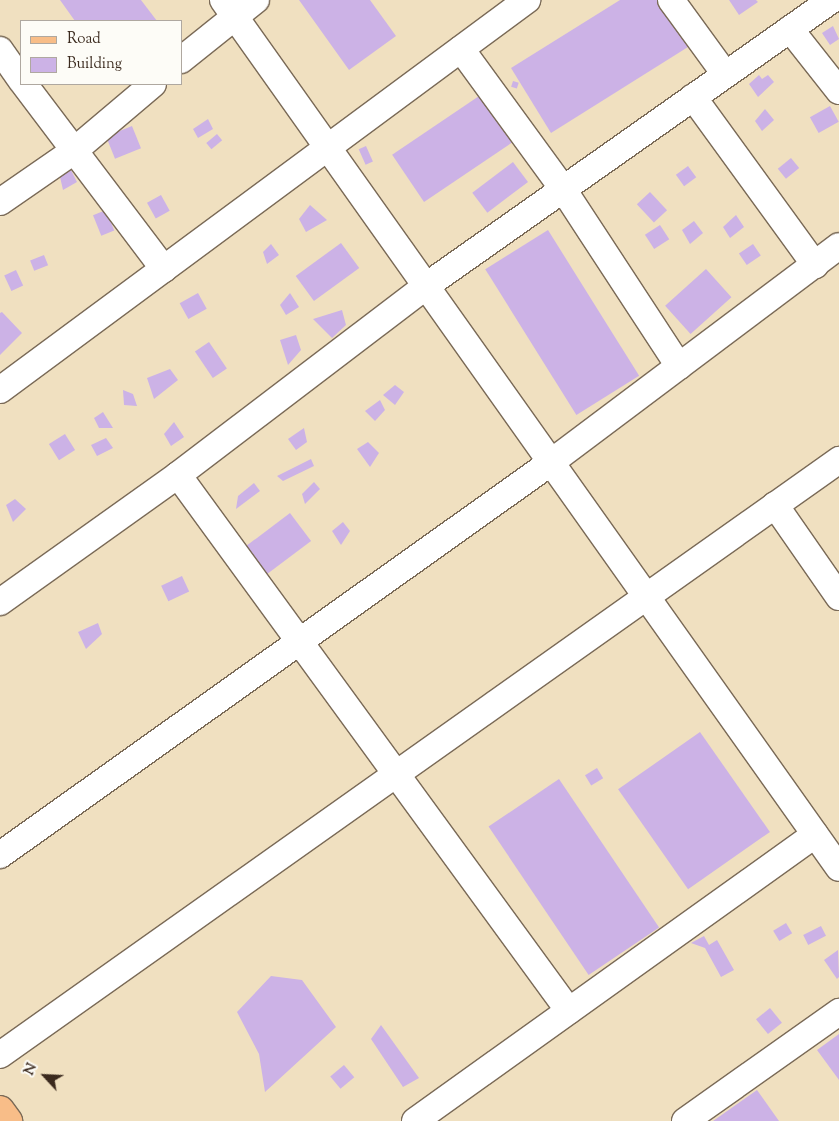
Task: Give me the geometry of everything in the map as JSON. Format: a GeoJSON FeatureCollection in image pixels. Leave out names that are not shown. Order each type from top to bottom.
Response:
{"type":"FeatureCollection","features":[{"type":"Feature","properties":{"kind":"main road"},"geometry":{"type":"LineString","coordinates":[[0,1110],[8,1121]]}},
{"type":"Feature","properties":{"kind":"street"},"geometry":{"type":"LineString","coordinates":[[182,59],[229,8],[256,0]]}},
{"type":"Feature","properties":{"kind":"street"},"geometry":{"type":"LineString","coordinates":[[0,390],[527,0]]}},
{"type":"Feature","properties":{"kind":"street"},"geometry":{"type":"LineString","coordinates":[[671,0],[725,74]]}},
{"type":"Feature","properties":{"kind":"street"},"geometry":{"type":"LineString","coordinates":[[0,602],[178,475],[426,286],[831,0]]}},
{"type":"Feature","properties":{"kind":"street"},"geometry":{"type":"LineString","coordinates":[[229,8],[329,147],[645,598],[839,868]]}},
{"type":"Feature","properties":{"kind":"street"},"geometry":{"type":"LineString","coordinates":[[790,28],[839,92]]}},
{"type":"Feature","properties":{"kind":"street"},"geometry":{"type":"LineString","coordinates":[[461,49],[563,189],[679,366]]}},
{"type":"Feature","properties":{"kind":"street"},"geometry":{"type":"LineString","coordinates":[[0,50],[15,79]]}},
{"type":"Feature","properties":{"kind":"street"},"geometry":{"type":"LineString","coordinates":[[20,85],[75,150],[164,269]]}},
{"type":"Feature","properties":{"kind":"street"},"geometry":{"type":"LineString","coordinates":[[0,202],[75,150],[152,85]]}},
{"type":"Feature","properties":{"kind":"street"},"geometry":{"type":"LineString","coordinates":[[693,97],[815,265]]}},
{"type":"Feature","properties":{"kind":"street"},"geometry":{"type":"LineString","coordinates":[[0,855],[550,463],[839,246]]}},
{"type":"Feature","properties":{"kind":"street"},"geometry":{"type":"LineString","coordinates":[[0,1055],[395,772],[839,460]]}},
{"type":"Feature","properties":{"kind":"street"},"geometry":{"type":"LineString","coordinates":[[178,475],[301,641],[569,1011]]}},
{"type":"Feature","properties":{"kind":"street"},"geometry":{"type":"LineString","coordinates":[[775,505],[839,598]]}},
{"type":"Feature","properties":{"kind":"street"},"geometry":{"type":"LineString","coordinates":[[415,1121],[815,835]]}},
{"type":"Feature","properties":{"kind":"street"},"geometry":{"type":"LineString","coordinates":[[685,1121],[839,1012]]}},
{"type":"Feature","properties":{"kind":"building"},"geometry":{"type":"Polygon","coordinates":[[[60,0],[141,0],[156,20],[74,20],[60,0]]]}},
{"type":"Feature","properties":{"kind":"building"},"geometry":{"type":"Polygon","coordinates":[[[299,0],[370,0],[396,36],[349,70],[299,0]]]}},
{"type":"Feature","properties":{"kind":"building"},"geometry":{"type":"Polygon","coordinates":[[[620,0],[658,0],[688,47],[551,133],[511,68],[620,0]]]}},
{"type":"Feature","properties":{"kind":"building"},"geometry":{"type":"Polygon","coordinates":[[[729,0],[756,0],[758,2],[739,15],[729,0]]]}},
{"type":"Feature","properties":{"kind":"building"},"geometry":{"type":"Polygon","coordinates":[[[833,26],[839,39],[830,45],[822,33],[833,26]]]}},
{"type":"Feature","properties":{"kind":"building"},"geometry":{"type":"Polygon","coordinates":[[[759,75],[762,79],[768,75],[774,82],[758,97],[749,84],[759,75]]]}},
{"type":"Feature","properties":{"kind":"building"},"geometry":{"type":"Polygon","coordinates":[[[513,81],[519,83],[517,89],[511,87],[513,81]]]}},
{"type":"Feature","properties":{"kind":"building"},"geometry":{"type":"Polygon","coordinates":[[[485,92],[517,139],[424,202],[392,155],[485,92]]]}},
{"type":"Feature","properties":{"kind":"building"},"geometry":{"type":"Polygon","coordinates":[[[830,106],[839,122],[819,133],[810,117],[830,106]]]}},
{"type":"Feature","properties":{"kind":"building"},"geometry":{"type":"Polygon","coordinates":[[[765,109],[774,120],[762,131],[755,121],[765,109]]]}},
{"type":"Feature","properties":{"kind":"building"},"geometry":{"type":"Polygon","coordinates":[[[208,119],[213,129],[198,138],[193,129],[208,119]]]}},
{"type":"Feature","properties":{"kind":"building"},"geometry":{"type":"Polygon","coordinates":[[[132,126],[141,148],[115,159],[106,136],[132,126]]]}},
{"type":"Feature","properties":{"kind":"building"},"geometry":{"type":"Polygon","coordinates":[[[217,134],[222,140],[211,149],[206,143],[217,134]]]}},
{"type":"Feature","properties":{"kind":"building"},"geometry":{"type":"Polygon","coordinates":[[[366,146],[373,162],[366,165],[359,149],[366,146]]]}},
{"type":"Feature","properties":{"kind":"building"},"geometry":{"type":"Polygon","coordinates":[[[791,158],[799,168],[786,179],[778,169],[791,158]]]}},
{"type":"Feature","properties":{"kind":"building"},"geometry":{"type":"Polygon","coordinates":[[[513,162],[528,182],[487,213],[472,193],[513,162]]]}},
{"type":"Feature","properties":{"kind":"building"},"geometry":{"type":"Polygon","coordinates":[[[688,166],[696,177],[684,186],[676,175],[688,166]]]}},
{"type":"Feature","properties":{"kind":"building"},"geometry":{"type":"Polygon","coordinates":[[[71,170],[77,182],[63,190],[60,177],[71,170]]]}},
{"type":"Feature","properties":{"kind":"building"},"geometry":{"type":"Polygon","coordinates":[[[650,192],[667,210],[654,223],[637,204],[650,192]]]}},
{"type":"Feature","properties":{"kind":"building"},"geometry":{"type":"Polygon","coordinates":[[[161,195],[170,211],[156,219],[147,203],[161,195]]]}},
{"type":"Feature","properties":{"kind":"building"},"geometry":{"type":"Polygon","coordinates":[[[310,205],[327,220],[306,232],[299,219],[310,205]]]}},
{"type":"Feature","properties":{"kind":"building"},"geometry":{"type":"Polygon","coordinates":[[[106,210],[114,230],[101,236],[93,215],[106,210]]]}},
{"type":"Feature","properties":{"kind":"building"},"geometry":{"type":"Polygon","coordinates":[[[736,215],[744,227],[730,238],[723,227],[736,215]]]}},
{"type":"Feature","properties":{"kind":"building"},"geometry":{"type":"Polygon","coordinates":[[[694,221],[703,233],[690,244],[682,230],[694,221]]]}},
{"type":"Feature","properties":{"kind":"building"},"geometry":{"type":"Polygon","coordinates":[[[660,225],[669,239],[654,249],[645,235],[660,225]]]}},
{"type":"Feature","properties":{"kind":"building"},"geometry":{"type":"Polygon","coordinates":[[[548,230],[639,376],[576,415],[485,269],[548,230]]]}},
{"type":"Feature","properties":{"kind":"building"},"geometry":{"type":"Polygon","coordinates":[[[341,243],[359,268],[314,301],[296,276],[341,243]]]}},
{"type":"Feature","properties":{"kind":"building"},"geometry":{"type":"Polygon","coordinates":[[[271,244],[279,255],[267,264],[263,252],[271,244]]]}},
{"type":"Feature","properties":{"kind":"building"},"geometry":{"type":"Polygon","coordinates":[[[753,244],[761,256],[747,265],[739,254],[753,244]]]}},
{"type":"Feature","properties":{"kind":"building"},"geometry":{"type":"Polygon","coordinates":[[[44,255],[48,265],[34,271],[30,261],[44,255]]]}},
{"type":"Feature","properties":{"kind":"building"},"geometry":{"type":"Polygon","coordinates":[[[706,269],[731,297],[691,334],[665,306],[706,269]]]}},
{"type":"Feature","properties":{"kind":"building"},"geometry":{"type":"Polygon","coordinates":[[[16,270],[23,285],[11,291],[4,275],[16,270]]]}},
{"type":"Feature","properties":{"kind":"building"},"geometry":{"type":"Polygon","coordinates":[[[198,293],[207,309],[188,319],[180,303],[198,293]]]}},
{"type":"Feature","properties":{"kind":"building"},"geometry":{"type":"Polygon","coordinates":[[[290,293],[299,307],[286,315],[280,305],[290,293]]]}},
{"type":"Feature","properties":{"kind":"building"},"geometry":{"type":"Polygon","coordinates":[[[342,310],[346,325],[332,338],[313,319],[342,310]]]}},
{"type":"Feature","properties":{"kind":"building"},"geometry":{"type":"Polygon","coordinates":[[[2,312],[22,333],[0,355],[0,313],[2,312]]]}},
{"type":"Feature","properties":{"kind":"building"},"geometry":{"type":"Polygon","coordinates":[[[296,335],[301,350],[288,365],[280,340],[296,335]]]}},
{"type":"Feature","properties":{"kind":"building"},"geometry":{"type":"Polygon","coordinates":[[[209,342],[227,369],[213,378],[195,352],[209,342]]]}},
{"type":"Feature","properties":{"kind":"building"},"geometry":{"type":"Polygon","coordinates":[[[170,369],[178,380],[154,399],[147,378],[170,369]]]}},
{"type":"Feature","properties":{"kind":"building"},"geometry":{"type":"Polygon","coordinates":[[[395,385],[404,392],[395,405],[383,395],[395,385]]]}},
{"type":"Feature","properties":{"kind":"building"},"geometry":{"type":"Polygon","coordinates":[[[123,390],[133,394],[137,406],[124,405],[123,390]]]}},
{"type":"Feature","properties":{"kind":"building"},"geometry":{"type":"Polygon","coordinates":[[[380,400],[385,410],[375,421],[365,411],[380,400]]]}},
{"type":"Feature","properties":{"kind":"building"},"geometry":{"type":"Polygon","coordinates":[[[103,412],[113,428],[99,428],[94,418],[103,412]]]}},
{"type":"Feature","properties":{"kind":"building"},"geometry":{"type":"Polygon","coordinates":[[[174,422],[184,437],[171,446],[164,434],[174,422]]]}},
{"type":"Feature","properties":{"kind":"building"},"geometry":{"type":"Polygon","coordinates":[[[304,428],[307,442],[296,450],[288,439],[304,428]]]}},
{"type":"Feature","properties":{"kind":"building"},"geometry":{"type":"Polygon","coordinates":[[[65,434],[75,450],[59,460],[49,444],[65,434]]]}},
{"type":"Feature","properties":{"kind":"building"},"geometry":{"type":"Polygon","coordinates":[[[106,438],[113,448],[97,456],[91,445],[106,438]]]}},
{"type":"Feature","properties":{"kind":"building"},"geometry":{"type":"Polygon","coordinates":[[[368,442],[379,453],[370,467],[357,449],[368,442]]]}},
{"type":"Feature","properties":{"kind":"building"},"geometry":{"type":"Polygon","coordinates":[[[311,459],[314,466],[283,481],[277,476],[311,459]]]}},
{"type":"Feature","properties":{"kind":"building"},"geometry":{"type":"Polygon","coordinates":[[[314,482],[320,489],[305,504],[302,494],[314,482]]]}},
{"type":"Feature","properties":{"kind":"building"},"geometry":{"type":"Polygon","coordinates":[[[254,483],[260,491],[236,509],[238,496],[254,483]]]}},
{"type":"Feature","properties":{"kind":"building"},"geometry":{"type":"Polygon","coordinates":[[[15,499],[26,509],[13,522],[6,505],[15,499]]]}},
{"type":"Feature","properties":{"kind":"building"},"geometry":{"type":"Polygon","coordinates":[[[290,513],[311,541],[267,574],[246,546],[290,513]]]}},
{"type":"Feature","properties":{"kind":"building"},"geometry":{"type":"Polygon","coordinates":[[[343,522],[350,531],[341,545],[332,531],[343,522]]]}},
{"type":"Feature","properties":{"kind":"building"},"geometry":{"type":"Polygon","coordinates":[[[182,576],[189,591],[168,601],[161,586],[182,576]]]}},
{"type":"Feature","properties":{"kind":"building"},"geometry":{"type":"Polygon","coordinates":[[[98,623],[102,634],[86,649],[78,632],[98,623]]]}},
{"type":"Feature","properties":{"kind":"building"},"geometry":{"type":"Polygon","coordinates":[[[700,732],[770,832],[688,889],[618,789],[700,732]]]}},
{"type":"Feature","properties":{"kind":"building"},"geometry":{"type":"Polygon","coordinates":[[[597,768],[603,778],[591,785],[585,775],[597,768]]]}},
{"type":"Feature","properties":{"kind":"building"},"geometry":{"type":"Polygon","coordinates":[[[559,779],[659,927],[589,975],[489,827],[559,779]]]}},
{"type":"Feature","properties":{"kind":"building"},"geometry":{"type":"Polygon","coordinates":[[[786,923],[792,933],[779,941],[773,931],[786,923]]]}},
{"type":"Feature","properties":{"kind":"building"},"geometry":{"type":"Polygon","coordinates":[[[821,926],[826,936],[808,945],[803,935],[821,926]]]}},
{"type":"Feature","properties":{"kind":"building"},"geometry":{"type":"Polygon","coordinates":[[[704,936],[709,945],[717,940],[734,970],[721,977],[705,948],[691,943],[704,936]]]}},
{"type":"Feature","properties":{"kind":"building"},"geometry":{"type":"Polygon","coordinates":[[[838,950],[839,977],[837,979],[824,960],[838,950]]]}},
{"type":"Feature","properties":{"kind":"building"},"geometry":{"type":"Polygon","coordinates":[[[271,976],[302,980],[336,1027],[265,1092],[259,1054],[237,1012],[271,976]]]}},
{"type":"Feature","properties":{"kind":"building"},"geometry":{"type":"Polygon","coordinates":[[[770,1008],[782,1023],[768,1034],[756,1019],[770,1008]]]}},
{"type":"Feature","properties":{"kind":"building"},"geometry":{"type":"Polygon","coordinates":[[[381,1025],[419,1078],[403,1087],[371,1039],[381,1025]]]}},
{"type":"Feature","properties":{"kind":"building"},"geometry":{"type":"Polygon","coordinates":[[[839,1034],[839,1080],[817,1050],[839,1034]]]}},
{"type":"Feature","properties":{"kind":"building"},"geometry":{"type":"Polygon","coordinates":[[[344,1065],[354,1077],[340,1089],[330,1077],[344,1065]]]}},
{"type":"Feature","properties":{"kind":"building"},"geometry":{"type":"Polygon","coordinates":[[[757,1090],[779,1121],[713,1121],[757,1090]]]}}]}
